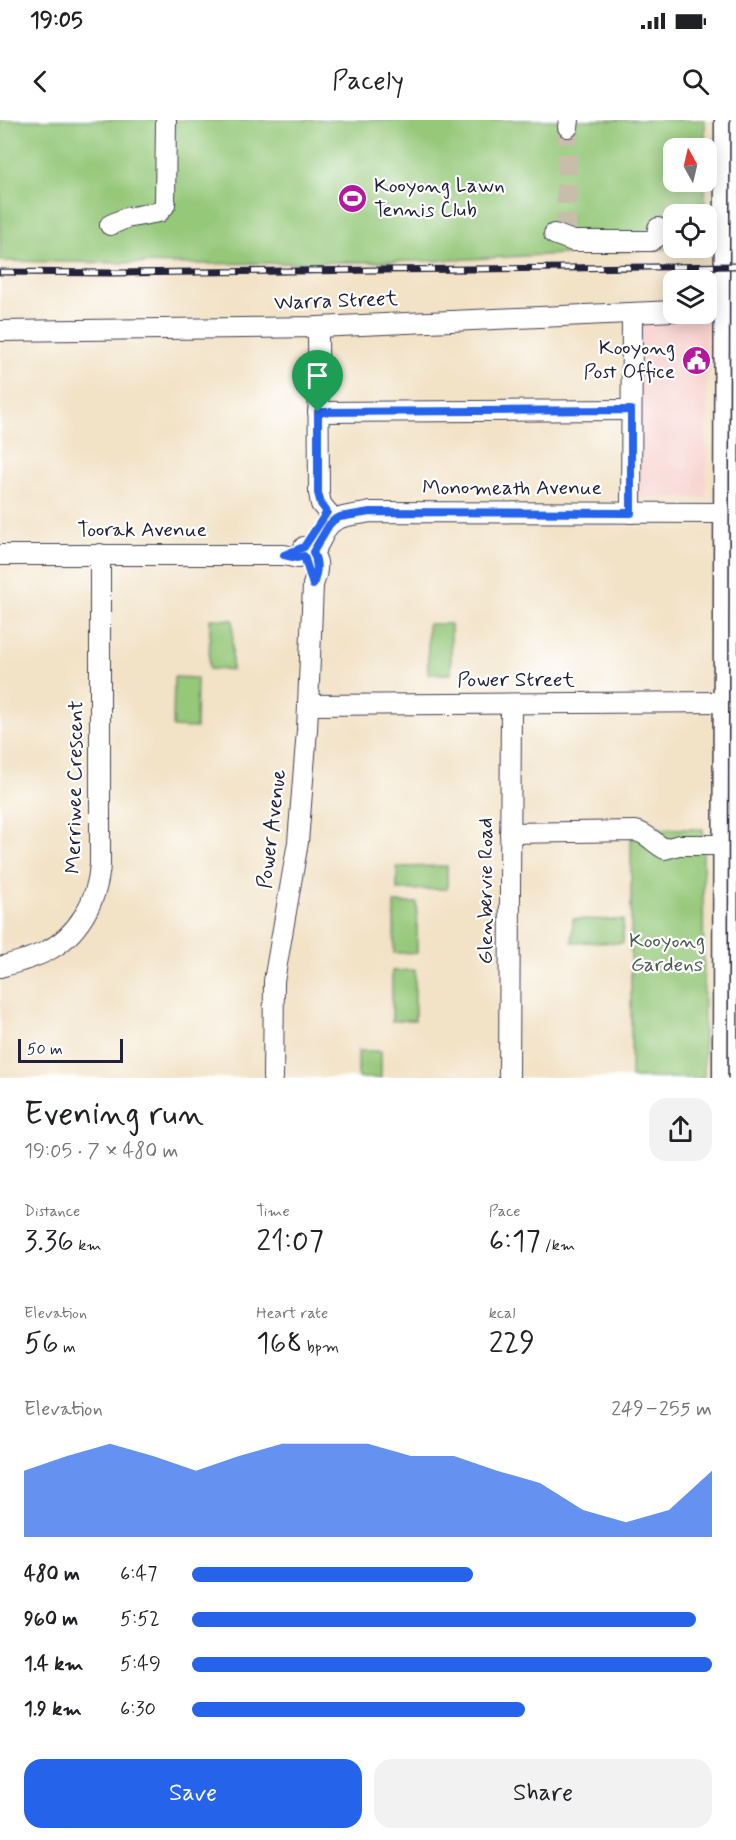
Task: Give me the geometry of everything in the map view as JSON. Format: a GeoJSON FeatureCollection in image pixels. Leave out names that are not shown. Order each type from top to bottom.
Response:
{"type":"FeatureCollection","features":[{"type":"Feature","properties":{"kind":"main road"},"geometry":{"type":"LineString","coordinates":[[725,1078],[725,845],[731,794],[726,702],[726,513],[731,350],[717,309],[731,210],[727,120]]}},
{"type":"Feature","properties":{"kind":"street"},"geometry":{"type":"LineString","coordinates":[[110,225],[132,216],[159,212],[165,206],[166,120]]}},
{"type":"Feature","properties":{"kind":"street"},"geometry":{"type":"LineString","coordinates":[[562,235],[573,241],[651,242],[657,237],[658,228]]}},
{"type":"Feature","properties":{"kind":"street","name":"Warra Street"},"geometry":{"type":"LineString","coordinates":[[0,331],[318,327],[663,312]]}},
{"type":"Feature","properties":{"kind":"street"},"geometry":{"type":"LineString","coordinates":[[631,513],[632,314]]}},
{"type":"Feature","properties":{"kind":"street"},"geometry":{"type":"LineString","coordinates":[[301,553],[329,525],[331,516],[321,504],[318,493],[318,327]]}},
{"type":"Feature","properties":{"kind":"street"},"geometry":{"type":"LineString","coordinates":[[318,412],[631,410]]}},
{"type":"Feature","properties":{"kind":"street","name":"Monomeath Avenue"},"geometry":{"type":"LineString","coordinates":[[331,516],[340,517],[370,512],[726,513]]}},
{"type":"Feature","properties":{"kind":"street","name":"Toorak Avenue"},"geometry":{"type":"LineString","coordinates":[[0,555],[301,553]]}},
{"type":"Feature","properties":{"kind":"street","name":"Power Avenue"},"geometry":{"type":"LineString","coordinates":[[273,1078],[274,981],[298,842],[308,705],[313,585],[317,574],[317,564],[301,553]]}},
{"type":"Feature","properties":{"kind":"street","name":"Merriwee Crescent"},"geometry":{"type":"LineString","coordinates":[[0,967],[46,952],[62,942],[82,918],[95,893],[100,864],[100,554]]}},
{"type":"Feature","properties":{"kind":"street","name":"Power Street"},"geometry":{"type":"LineString","coordinates":[[308,705],[726,702]]}},
{"type":"Feature","properties":{"kind":"street","name":"Glenbervie Road"},"geometry":{"type":"LineString","coordinates":[[509,1078],[511,704]]}},
{"type":"Feature","properties":{"kind":"street"},"geometry":{"type":"LineString","coordinates":[[510,833],[636,831],[647,834],[658,846],[665,849],[679,844],[725,845]]}},
{"type":"Feature","properties":{"kind":"shaded area"},"geometry":{"type":"Polygon","coordinates":[[[631,304],[663,311],[663,324],[707,324],[706,498],[628,497],[631,304]]]}},
{"type":"Feature","properties":{"kind":"green space","name":"Kooyong Lawn Tennis Club"},"geometry":{"type":"Polygon","coordinates":[[[0,120],[705,120],[705,138],[663,138],[663,192],[705,192],[705,204],[663,204],[663,249],[430,261],[192,264],[0,261],[0,120]]]}},
{"type":"Feature","properties":{"kind":"green space"},"geometry":{"type":"Polygon","coordinates":[[[210,619],[233,620],[232,670],[209,669],[210,619]]]}},
{"type":"Feature","properties":{"kind":"green space"},"geometry":{"type":"Polygon","coordinates":[[[428,624],[451,624],[451,674],[428,674],[428,624]]]}},
{"type":"Feature","properties":{"kind":"green space"},"geometry":{"type":"Polygon","coordinates":[[[174,677],[197,678],[196,728],[173,727],[174,677]]]}},
{"type":"Feature","properties":{"kind":"green space","name":"Kooyong Gardens"},"geometry":{"type":"Polygon","coordinates":[[[631,828],[703,829],[704,1078],[631,1078],[631,828]]]}},
{"type":"Feature","properties":{"kind":"green space"},"geometry":{"type":"Polygon","coordinates":[[[447,866],[447,889],[397,890],[397,867],[447,866]]]}},
{"type":"Feature","properties":{"kind":"green space"},"geometry":{"type":"Polygon","coordinates":[[[394,903],[417,903],[417,953],[394,953],[394,903]]]}},
{"type":"Feature","properties":{"kind":"green space"},"geometry":{"type":"Polygon","coordinates":[[[573,919],[623,920],[623,943],[572,942],[573,919]]]}},
{"type":"Feature","properties":{"kind":"green space"},"geometry":{"type":"Polygon","coordinates":[[[415,970],[415,1020],[392,1021],[392,971],[415,970]]]}},
{"type":"Feature","properties":{"kind":"green space"},"geometry":{"type":"Polygon","coordinates":[[[358,1051],[381,1051],[381,1078],[358,1078],[358,1051]]]}},
{"type":"Feature","properties":{"kind":"tunnel"},"geometry":{"type":"LineString","coordinates":[[566,234],[568,127]]}},
{"type":"Feature","properties":{"kind":"tram line"},"geometry":{"type":"LineString","coordinates":[[728,1078],[730,120]]}},
{"type":"Feature","properties":{"kind":"railway"},"geometry":{"type":"LineString","coordinates":[[0,272],[113,273],[736,266]]}},
{"type":"Feature","properties":{"kind":"place","name":"Kooyong Lawn Tennis Club"},"geometry":{"type":"Point","coordinates":[353,198]}},
{"type":"Feature","properties":{"kind":"place","name":"Kooyong Post Office"},"geometry":{"type":"Point","coordinates":[696,360]}},
{"type":"Feature","properties":{"kind":"route"},"geometry":{"type":"LineString","coordinates":[[631,410],[631,513],[370,512],[340,517],[329,525],[313,552],[316,558],[317,574],[313,585],[304,556],[297,558],[284,555],[304,547],[327,512],[321,504],[318,493],[318,412],[631,410]]}}]}
